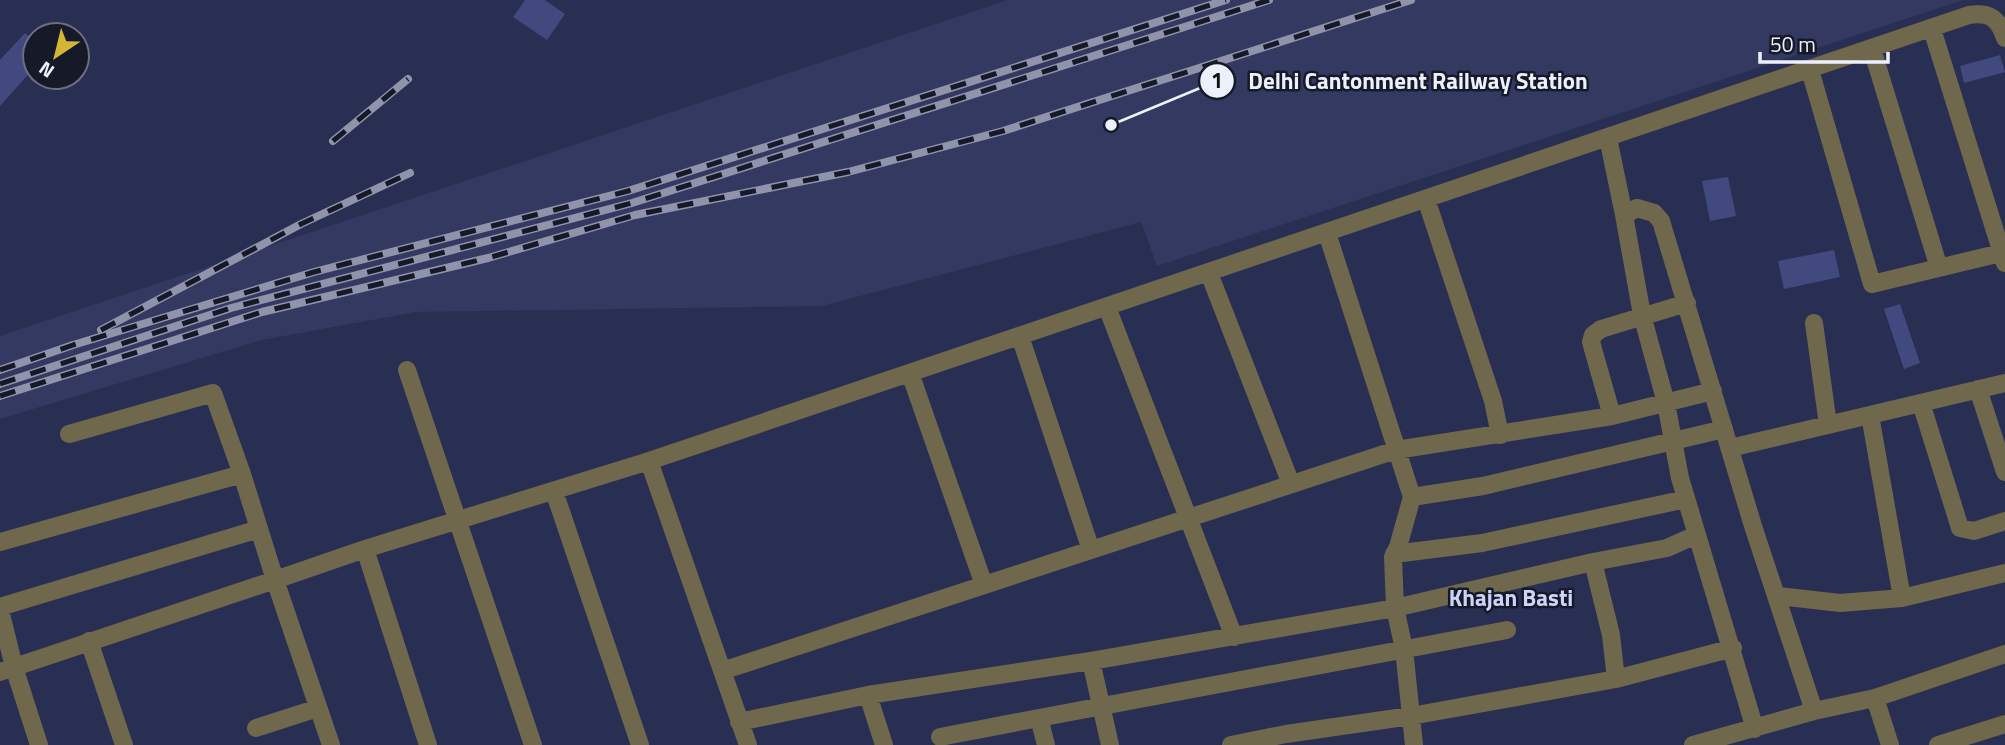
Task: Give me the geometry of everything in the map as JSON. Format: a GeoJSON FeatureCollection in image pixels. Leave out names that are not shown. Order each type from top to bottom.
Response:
{"type":"FeatureCollection","features":[{"type":"Feature","properties":{"kind":"street"},"geometry":{"type":"LineString","coordinates":[[7,669],[365,549],[649,461],[1969,15],[1983,13],[1994,19],[2002,27],[2005,38]]}},
{"type":"Feature","properties":{"kind":"street"},"geometry":{"type":"LineString","coordinates":[[1810,70],[1871,284],[2004,256],[1932,29]]}},
{"type":"Feature","properties":{"kind":"street"},"geometry":{"type":"LineString","coordinates":[[1872,49],[1939,268]]}},
{"type":"Feature","properties":{"kind":"street"},"geometry":{"type":"LineString","coordinates":[[1608,138],[1642,315],[1666,403],[1686,499],[1733,648],[1755,729]]}},
{"type":"Feature","properties":{"kind":"street"},"geometry":{"type":"LineString","coordinates":[[1426,200],[1493,401],[1500,435]]}},
{"type":"Feature","properties":{"kind":"street"},"geometry":{"type":"LineString","coordinates":[[1624,215],[1637,208],[1654,213],[1661,221],[1753,526],[1814,711]]}},
{"type":"Feature","properties":{"kind":"street"},"geometry":{"type":"LineString","coordinates":[[1326,233],[1412,497],[1394,554],[1395,608],[1404,649],[1414,745]]}},
{"type":"Feature","properties":{"kind":"street"},"geometry":{"type":"LineString","coordinates":[[1209,272],[1291,484]]}},
{"type":"Feature","properties":{"kind":"street"},"geometry":{"type":"LineString","coordinates":[[1612,416],[1591,342],[1593,335],[1601,329],[1642,315],[1687,303]]}},
{"type":"Feature","properties":{"kind":"street"},"geometry":{"type":"LineString","coordinates":[[1107,307],[1234,637]]}},
{"type":"Feature","properties":{"kind":"street"},"geometry":{"type":"LineString","coordinates":[[1814,323],[1828,425]]}},
{"type":"Feature","properties":{"kind":"street"},"geometry":{"type":"LineString","coordinates":[[1020,336],[1091,550]]}},
{"type":"Feature","properties":{"kind":"street"},"geometry":{"type":"LineString","coordinates":[[407,370],[533,745]]}},
{"type":"Feature","properties":{"kind":"street"},"geometry":{"type":"LineString","coordinates":[[910,373],[984,585]]}},
{"type":"Feature","properties":{"kind":"street"},"geometry":{"type":"LineString","coordinates":[[1730,448],[2005,383]]}},
{"type":"Feature","properties":{"kind":"street"},"geometry":{"type":"LineString","coordinates":[[1978,389],[2005,472]]}},
{"type":"Feature","properties":{"kind":"street"},"geometry":{"type":"LineString","coordinates":[[722,671],[1396,450],[1612,416],[1713,391]]}},
{"type":"Feature","properties":{"kind":"street"},"geometry":{"type":"LineString","coordinates":[[69,434],[213,393],[331,745]]}},
{"type":"Feature","properties":{"kind":"street"},"geometry":{"type":"LineString","coordinates":[[1921,402],[1960,528],[1974,531],[2005,521]]}},
{"type":"Feature","properties":{"kind":"street"},"geometry":{"type":"LineString","coordinates":[[1870,415],[1902,598]]}},
{"type":"Feature","properties":{"kind":"street"},"geometry":{"type":"LineString","coordinates":[[1412,497],[1483,486],[1724,429]]}},
{"type":"Feature","properties":{"kind":"street"},"geometry":{"type":"LineString","coordinates":[[649,461],[748,745]]}},
{"type":"Feature","properties":{"kind":"street"},"geometry":{"type":"LineString","coordinates":[[0,542],[242,474]]}},
{"type":"Feature","properties":{"kind":"street"},"geometry":{"type":"LineString","coordinates":[[554,491],[640,745]]}},
{"type":"Feature","properties":{"kind":"street"},"geometry":{"type":"LineString","coordinates":[[1394,554],[1482,542],[1686,499]]}},
{"type":"Feature","properties":{"kind":"street"},"geometry":{"type":"LineString","coordinates":[[38,745],[7,669],[0,609],[259,529]]}},
{"type":"Feature","properties":{"kind":"street"},"geometry":{"type":"LineString","coordinates":[[739,722],[868,695],[1091,661],[1395,608],[1593,562],[1667,548],[1696,536]]}},
{"type":"Feature","properties":{"kind":"street"},"geometry":{"type":"LineString","coordinates":[[365,549],[428,745]]}},
{"type":"Feature","properties":{"kind":"street"},"geometry":{"type":"LineString","coordinates":[[1593,562],[1611,635],[1616,679]]}},
{"type":"Feature","properties":{"kind":"street"},"geometry":{"type":"LineString","coordinates":[[1778,596],[1840,603],[1902,598],[2005,573]]}},
{"type":"Feature","properties":{"kind":"street"},"geometry":{"type":"LineString","coordinates":[[940,737],[1129,699],[1151,699],[1276,672],[1507,630]]}},
{"type":"Feature","properties":{"kind":"street"},"geometry":{"type":"LineString","coordinates":[[89,641],[124,745]]}},
{"type":"Feature","properties":{"kind":"street"},"geometry":{"type":"LineString","coordinates":[[1231,745],[1616,679],[1733,648]]}},
{"type":"Feature","properties":{"kind":"street"},"geometry":{"type":"LineString","coordinates":[[1693,745],[1814,711],[1875,698],[2005,654]]}},
{"type":"Feature","properties":{"kind":"street"},"geometry":{"type":"LineString","coordinates":[[1091,661],[1110,745]]}},
{"type":"Feature","properties":{"kind":"street"},"geometry":{"type":"LineString","coordinates":[[868,695],[884,745]]}},
{"type":"Feature","properties":{"kind":"street"},"geometry":{"type":"LineString","coordinates":[[1875,698],[1891,745]]}},
{"type":"Feature","properties":{"kind":"street"},"geometry":{"type":"LineString","coordinates":[[256,728],[318,708]]}},
{"type":"Feature","properties":{"kind":"street"},"geometry":{"type":"LineString","coordinates":[[1039,718],[1046,745]]}},
{"type":"Feature","properties":{"kind":"street"},"geometry":{"type":"LineString","coordinates":[[1938,745],[2005,724]]}},
{"type":"Feature","properties":{"kind":"shaded area"},"geometry":{"type":"Polygon","coordinates":[[[1008,0],[1963,0],[1157,266],[1141,222],[822,306],[416,312],[262,340],[0,419],[0,336],[1008,0]]]}},
{"type":"Feature","properties":{"kind":"building"},"geometry":{"type":"Polygon","coordinates":[[[525,0],[545,0],[565,14],[547,40],[513,17],[525,0]]]}},
{"type":"Feature","properties":{"kind":"building"},"geometry":{"type":"Polygon","coordinates":[[[21,37],[21,83],[0,106],[0,60],[21,37]]]}},
{"type":"Feature","properties":{"kind":"building"},"geometry":{"type":"Polygon","coordinates":[[[2000,55],[2005,72],[1964,83],[1960,66],[2000,55]]]}},
{"type":"Feature","properties":{"kind":"building"},"geometry":{"type":"Polygon","coordinates":[[[1728,177],[1736,216],[1710,221],[1702,181],[1728,177]]]}},
{"type":"Feature","properties":{"kind":"building"},"geometry":{"type":"Polygon","coordinates":[[[1834,250],[1840,277],[1784,289],[1778,261],[1834,250]]]}},
{"type":"Feature","properties":{"kind":"building"},"geometry":{"type":"Polygon","coordinates":[[[1900,304],[1920,363],[1904,369],[1884,309],[1900,304]]]}},
{"type":"Feature","properties":{"kind":"railway"},"geometry":{"type":"LineString","coordinates":[[0,370],[73,345],[314,272],[628,191],[1226,0]]}},
{"type":"Feature","properties":{"kind":"railway"},"geometry":{"type":"LineString","coordinates":[[0,384],[231,308],[632,203],[1269,0]]}},
{"type":"Feature","properties":{"kind":"railway"},"geometry":{"type":"LineString","coordinates":[[0,396],[262,312],[488,258],[635,215],[848,172],[1003,131],[1411,0]]}},
{"type":"Feature","properties":{"kind":"railway"},"geometry":{"type":"LineString","coordinates":[[333,141],[408,79]]}},
{"type":"Feature","properties":{"kind":"railway"},"geometry":{"type":"LineString","coordinates":[[101,330],[301,224],[410,173]]}},
{"type":"Feature","properties":{"kind":"place","name":"Delhi Cantonment Railway Station"},"geometry":{"type":"Point","coordinates":[1111,125]}},
{"type":"Feature","properties":{"kind":"district","name":"Khajan Basti"},"geometry":{"type":"Point","coordinates":[1511,598]}}]}
